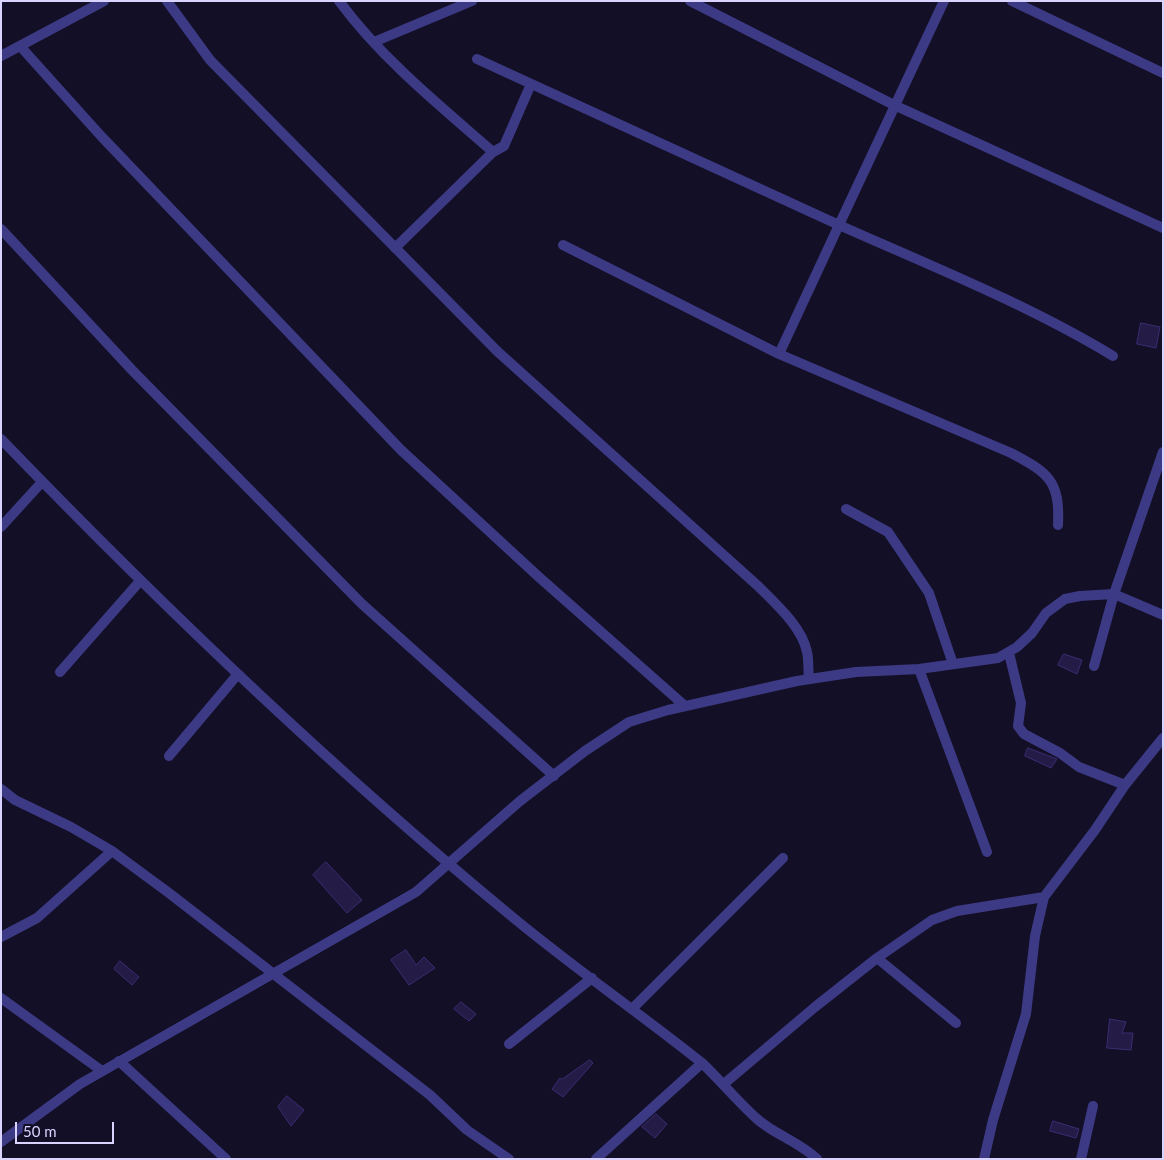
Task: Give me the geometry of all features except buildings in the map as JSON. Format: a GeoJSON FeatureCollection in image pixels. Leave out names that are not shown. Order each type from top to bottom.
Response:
{"type":"FeatureCollection","features":[{"type":"Feature","properties":{"kind":"street"},"geometry":{"type":"LineString","coordinates":[[1,56],[104,1]]}},
{"type":"Feature","properties":{"kind":"street"},"geometry":{"type":"LineString","coordinates":[[167,1],[210,60],[497,351],[745,574],[781,610],[798,632],[807,651],[809,679]]}},
{"type":"Feature","properties":{"kind":"street"},"geometry":{"type":"LineString","coordinates":[[339,1],[404,74],[494,152]]}},
{"type":"Feature","properties":{"kind":"street"},"geometry":{"type":"LineString","coordinates":[[374,42],[472,1]]}},
{"type":"Feature","properties":{"kind":"street"},"geometry":{"type":"LineString","coordinates":[[690,1],[894,105],[1163,228]]}},
{"type":"Feature","properties":{"kind":"street"},"geometry":{"type":"LineString","coordinates":[[779,354],[944,1]]}},
{"type":"Feature","properties":{"kind":"street"},"geometry":{"type":"LineString","coordinates":[[1012,1],[1163,73]]}},
{"type":"Feature","properties":{"kind":"street"},"geometry":{"type":"LineString","coordinates":[[20,46],[101,136],[402,450],[540,578],[685,706]]}},
{"type":"Feature","properties":{"kind":"street"},"geometry":{"type":"LineString","coordinates":[[477,58],[1014,304],[1085,339],[1112,356]]}},
{"type":"Feature","properties":{"kind":"street"},"geometry":{"type":"LineString","coordinates":[[395,248],[494,152],[504,146],[531,84]]}},
{"type":"Feature","properties":{"kind":"street"},"geometry":{"type":"LineString","coordinates":[[1,229],[132,370],[362,604],[554,776]]}},
{"type":"Feature","properties":{"kind":"street"},"geometry":{"type":"LineString","coordinates":[[563,245],[779,354],[1011,453],[1036,466],[1052,482],[1059,501],[1058,525]]}},
{"type":"Feature","properties":{"kind":"street"},"geometry":{"type":"LineString","coordinates":[[1,439],[140,581],[295,729],[540,940],[633,1008],[702,1063],[725,1083],[756,1119],[791,1139],[817,1159]]}},
{"type":"Feature","properties":{"kind":"street"},"geometry":{"type":"LineString","coordinates":[[1094,666],[1114,594],[1163,452]]}},
{"type":"Feature","properties":{"kind":"street"},"geometry":{"type":"LineString","coordinates":[[1,527],[42,482]]}},
{"type":"Feature","properties":{"kind":"street"},"geometry":{"type":"LineString","coordinates":[[846,509],[888,532],[929,593],[952,664]]}},
{"type":"Feature","properties":{"kind":"street"},"geometry":{"type":"LineString","coordinates":[[60,672],[140,581]]}},
{"type":"Feature","properties":{"kind":"street"},"geometry":{"type":"LineString","coordinates":[[1,1142],[80,1084],[270,973],[294,962],[416,892],[506,812],[629,722],[685,706],[809,679],[856,672],[919,669],[998,658],[1009,653],[1032,633],[1046,613],[1065,599],[1114,594],[1163,614]]}},
{"type":"Feature","properties":{"kind":"street"},"geometry":{"type":"LineString","coordinates":[[1009,653],[1020,703],[1018,726],[1024,734],[1060,752],[1079,767],[1125,785]]}},
{"type":"Feature","properties":{"kind":"street"},"geometry":{"type":"LineString","coordinates":[[919,669],[987,852]]}},
{"type":"Feature","properties":{"kind":"street"},"geometry":{"type":"LineString","coordinates":[[169,756],[238,674]]}},
{"type":"Feature","properties":{"kind":"street"},"geometry":{"type":"LineString","coordinates":[[984,1159],[992,1120],[1026,1014],[1035,936],[1044,897],[1095,830],[1125,785],[1163,738]]}},
{"type":"Feature","properties":{"kind":"street"},"geometry":{"type":"LineString","coordinates":[[1,790],[15,800],[71,827],[112,851],[430,1095],[468,1130],[509,1159]]}},
{"type":"Feature","properties":{"kind":"street"},"geometry":{"type":"LineString","coordinates":[[1,937],[36,918],[112,851]]}},
{"type":"Feature","properties":{"kind":"street"},"geometry":{"type":"LineString","coordinates":[[633,1008],[783,858]]}},
{"type":"Feature","properties":{"kind":"street"},"geometry":{"type":"LineString","coordinates":[[725,1083],[877,958],[942,915],[1044,897]]}},
{"type":"Feature","properties":{"kind":"street"},"geometry":{"type":"LineString","coordinates":[[877,958],[956,1023]]}},
{"type":"Feature","properties":{"kind":"street"},"geometry":{"type":"LineString","coordinates":[[509,1044],[592,978]]}},
{"type":"Feature","properties":{"kind":"street"},"geometry":{"type":"LineString","coordinates":[[1,998],[102,1071]]}},
{"type":"Feature","properties":{"kind":"street"},"geometry":{"type":"LineString","coordinates":[[119,1061],[226,1159]]}},
{"type":"Feature","properties":{"kind":"street"},"geometry":{"type":"LineString","coordinates":[[596,1159],[702,1063]]}},
{"type":"Feature","properties":{"kind":"street"},"geometry":{"type":"LineString","coordinates":[[1081,1159],[1093,1106]]}}]}
